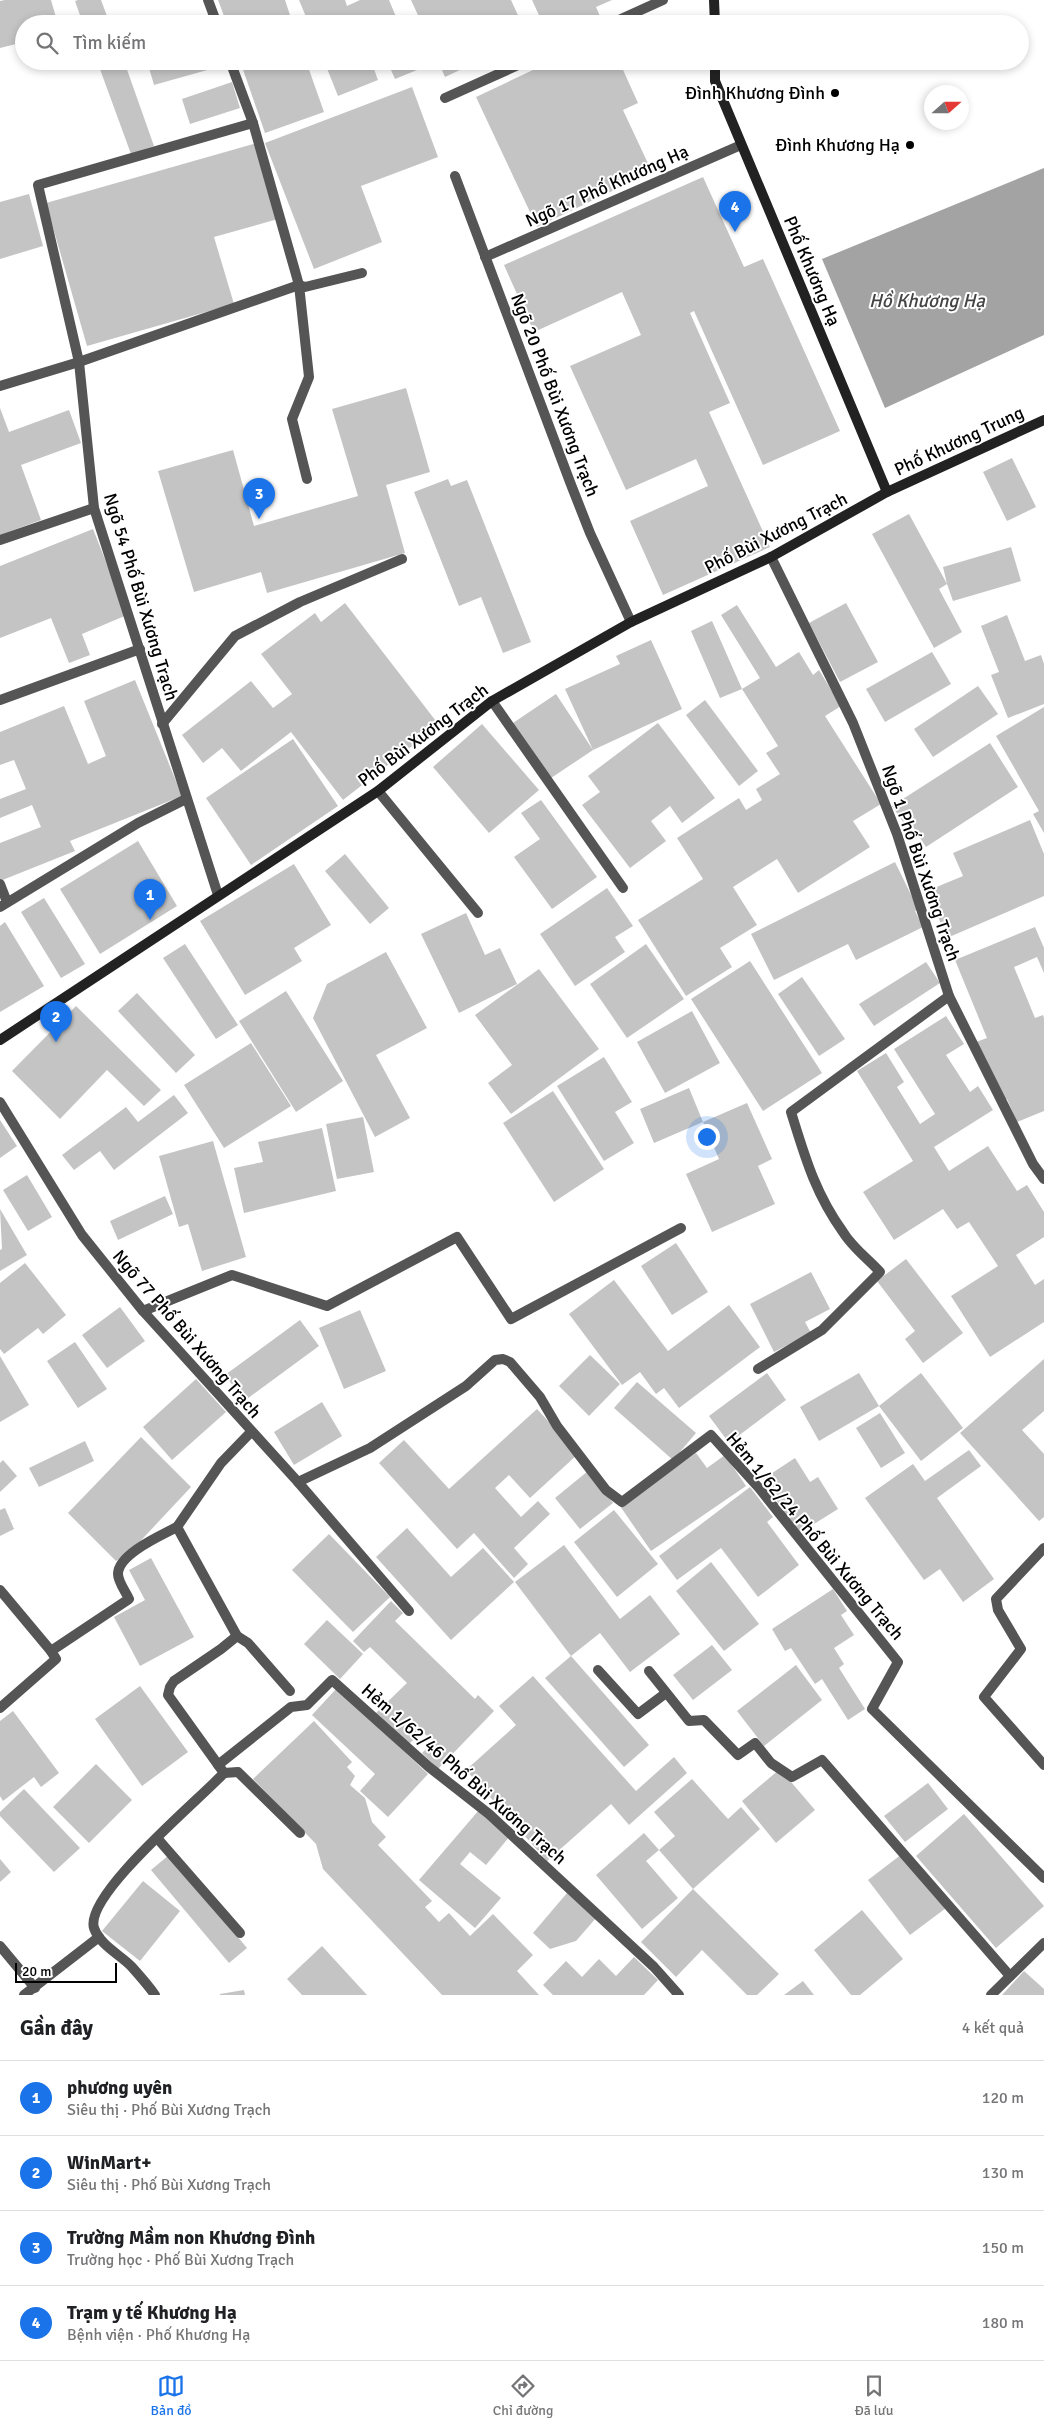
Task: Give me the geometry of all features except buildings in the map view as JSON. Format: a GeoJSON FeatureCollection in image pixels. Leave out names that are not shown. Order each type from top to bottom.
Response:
{"type":"FeatureCollection","features":[{"type":"Feature","properties":{"kind":"street"},"geometry":{"type":"LineString","coordinates":[[208,0],[214,15]]}},
{"type":"Feature","properties":{"kind":"street"},"geometry":{"type":"LineString","coordinates":[[630,15],[663,0]]}},
{"type":"Feature","properties":{"kind":"street"},"geometry":{"type":"LineString","coordinates":[[714,0],[715,15]]}},
{"type":"Feature","properties":{"kind":"street"},"geometry":{"type":"LineString","coordinates":[[233,70],[253,123],[298,286],[309,377],[292,419],[307,479]]}},
{"type":"Feature","properties":{"kind":"street"},"geometry":{"type":"LineString","coordinates":[[445,98],[507,70]]}},
{"type":"Feature","properties":{"kind":"street","name":"Phố Khương Hạ"},"geometry":{"type":"LineString","coordinates":[[715,70],[716,81],[742,145],[887,492]]}},
{"type":"Feature","properties":{"kind":"street","name":"Ngõ 54 Phố Bùi Xương Trạch"},"geometry":{"type":"LineString","coordinates":[[218,895],[94,508],[79,362],[38,185],[253,123]]}},
{"type":"Feature","properties":{"kind":"street","name":"Ngõ 17 Phố Khương Hạ"},"geometry":{"type":"LineString","coordinates":[[485,257],[742,145]]}},
{"type":"Feature","properties":{"kind":"street","name":"Ngõ 20 Phố Bùi Xương Trạch"},"geometry":{"type":"LineString","coordinates":[[455,176],[586,524],[631,622]]}},
{"type":"Feature","properties":{"kind":"street"},"geometry":{"type":"LineString","coordinates":[[0,386],[79,362],[298,286],[305,287],[362,272]]}},
{"type":"Feature","properties":{"kind":"street","name":"Phố Khương Trung"},"geometry":{"type":"LineString","coordinates":[[887,492],[1044,420]]}},
{"type":"Feature","properties":{"kind":"street","name":"Phố Bùi Xương Trạch"},"geometry":{"type":"LineString","coordinates":[[0,1040],[378,791],[492,701],[631,622],[771,557],[887,492]]}},
{"type":"Feature","properties":{"kind":"street"},"geometry":{"type":"LineString","coordinates":[[0,540],[94,508]]}},
{"type":"Feature","properties":{"kind":"street","name":"Ngõ 1 Phố Bùi Xương Trạch"},"geometry":{"type":"LineString","coordinates":[[771,557],[853,723],[896,834],[949,996],[1034,1164],[1044,1178]]}},
{"type":"Feature","properties":{"kind":"street"},"geometry":{"type":"LineString","coordinates":[[162,724],[235,636],[300,602],[402,559]]}},
{"type":"Feature","properties":{"kind":"street"},"geometry":{"type":"LineString","coordinates":[[0,700],[140,649]]}},
{"type":"Feature","properties":{"kind":"street"},"geometry":{"type":"LineString","coordinates":[[492,701],[623,888]]}},
{"type":"Feature","properties":{"kind":"street"},"geometry":{"type":"LineString","coordinates":[[378,791],[478,913]]}},
{"type":"Feature","properties":{"kind":"street"},"geometry":{"type":"LineString","coordinates":[[0,884],[4,904],[138,824],[186,798]]}},
{"type":"Feature","properties":{"kind":"street"},"geometry":{"type":"LineString","coordinates":[[758,1369],[822,1330],[880,1272],[843,1234],[817,1189],[802,1153],[791,1112],[949,996]]}},
{"type":"Feature","properties":{"kind":"street","name":"Ngõ 77 Phố Bùi Xương Trạch"},"geometry":{"type":"LineString","coordinates":[[0,1102],[82,1235],[143,1311],[251,1432],[221,1463],[177,1527]]}},
{"type":"Feature","properties":{"kind":"street"},"geometry":{"type":"LineString","coordinates":[[143,1311],[232,1275],[327,1306],[457,1237],[512,1319],[681,1228]]}},
{"type":"Feature","properties":{"kind":"street","name":"Hẻm 1/62/24 Phố Bùi Xương Trạch"},"geometry":{"type":"LineString","coordinates":[[298,1482],[370,1448],[466,1386],[496,1360],[503,1359],[510,1362],[540,1397],[557,1426],[606,1490],[622,1502],[710,1435],[759,1488],[898,1662],[872,1709],[1044,1878]]}},
{"type":"Feature","properties":{"kind":"street"},"geometry":{"type":"LineString","coordinates":[[251,1432],[298,1482],[409,1611]]}},
{"type":"Feature","properties":{"kind":"street"},"geometry":{"type":"LineString","coordinates":[[52,1651],[129,1599],[118,1577],[119,1569],[136,1549],[177,1527],[237,1636],[248,1643],[290,1690]]}},
{"type":"Feature","properties":{"kind":"street"},"geometry":{"type":"LineString","coordinates":[[1044,1548],[996,1599],[998,1610],[1021,1650],[984,1697],[1044,1765]]}},
{"type":"Feature","properties":{"kind":"street"},"geometry":{"type":"LineString","coordinates":[[0,1590],[52,1651],[56,1659],[0,1708]]}},
{"type":"Feature","properties":{"kind":"street"},"geometry":{"type":"LineString","coordinates":[[237,1636],[174,1681],[168,1695],[221,1769],[238,1772],[300,1833]]}},
{"type":"Feature","properties":{"kind":"street"},"geometry":{"type":"LineString","coordinates":[[598,1670],[638,1714],[666,1692]]}},
{"type":"Feature","properties":{"kind":"street"},"geometry":{"type":"LineString","coordinates":[[649,1671],[689,1721],[704,1720],[738,1755],[755,1743],[771,1763],[792,1777],[822,1760],[1010,1976]]}},
{"type":"Feature","properties":{"kind":"street","name":"Hẻm 1/62/46 Phố Bùi Xương Trạch"},"geometry":{"type":"LineString","coordinates":[[221,1769],[291,1707],[307,1705],[332,1680],[429,1768],[490,1814],[654,1967],[678,1995]]}},
{"type":"Feature","properties":{"kind":"street"},"geometry":{"type":"LineString","coordinates":[[156,1995],[130,1965],[99,1937],[94,1927],[93,1916],[104,1896],[131,1863],[221,1769]]}},
{"type":"Feature","properties":{"kind":"street"},"geometry":{"type":"LineString","coordinates":[[157,1838],[240,1933]]}},
{"type":"Feature","properties":{"kind":"street"},"geometry":{"type":"LineString","coordinates":[[24,1995],[99,1937]]}},
{"type":"Feature","properties":{"kind":"street"},"geometry":{"type":"LineString","coordinates":[[991,1995],[1044,1943]]}},
{"type":"Feature","properties":{"kind":"street"},"geometry":{"type":"LineString","coordinates":[[0,1946],[35,1988]]}},
{"type":"Feature","properties":{"kind":"water","name":"Hồ Khương Hạ"},"geometry":{"type":"Polygon","coordinates":[[[1044,168],[1044,335],[885,408],[822,259],[1044,168]]]}},
{"type":"Feature","properties":{"kind":"place","name":"Đình Khương Đình"},"geometry":{"type":"Point","coordinates":[835,93]}},
{"type":"Feature","properties":{"kind":"place","name":"Đình Khương Hạ"},"geometry":{"type":"Point","coordinates":[910,145]}},
{"type":"Feature","properties":{"kind":"place","name":"Trạm y tế Khương Hạ"},"geometry":{"type":"Point","coordinates":[735,232]}},
{"type":"Feature","properties":{"kind":"place","name":"Trường Mầm non Khương Đình"},"geometry":{"type":"Point","coordinates":[259,519]}},
{"type":"Feature","properties":{"kind":"place","name":"phương uyên"},"geometry":{"type":"Point","coordinates":[150,920]}},
{"type":"Feature","properties":{"kind":"place","name":"WinMart+"},"geometry":{"type":"Point","coordinates":[56,1042]}}]}
